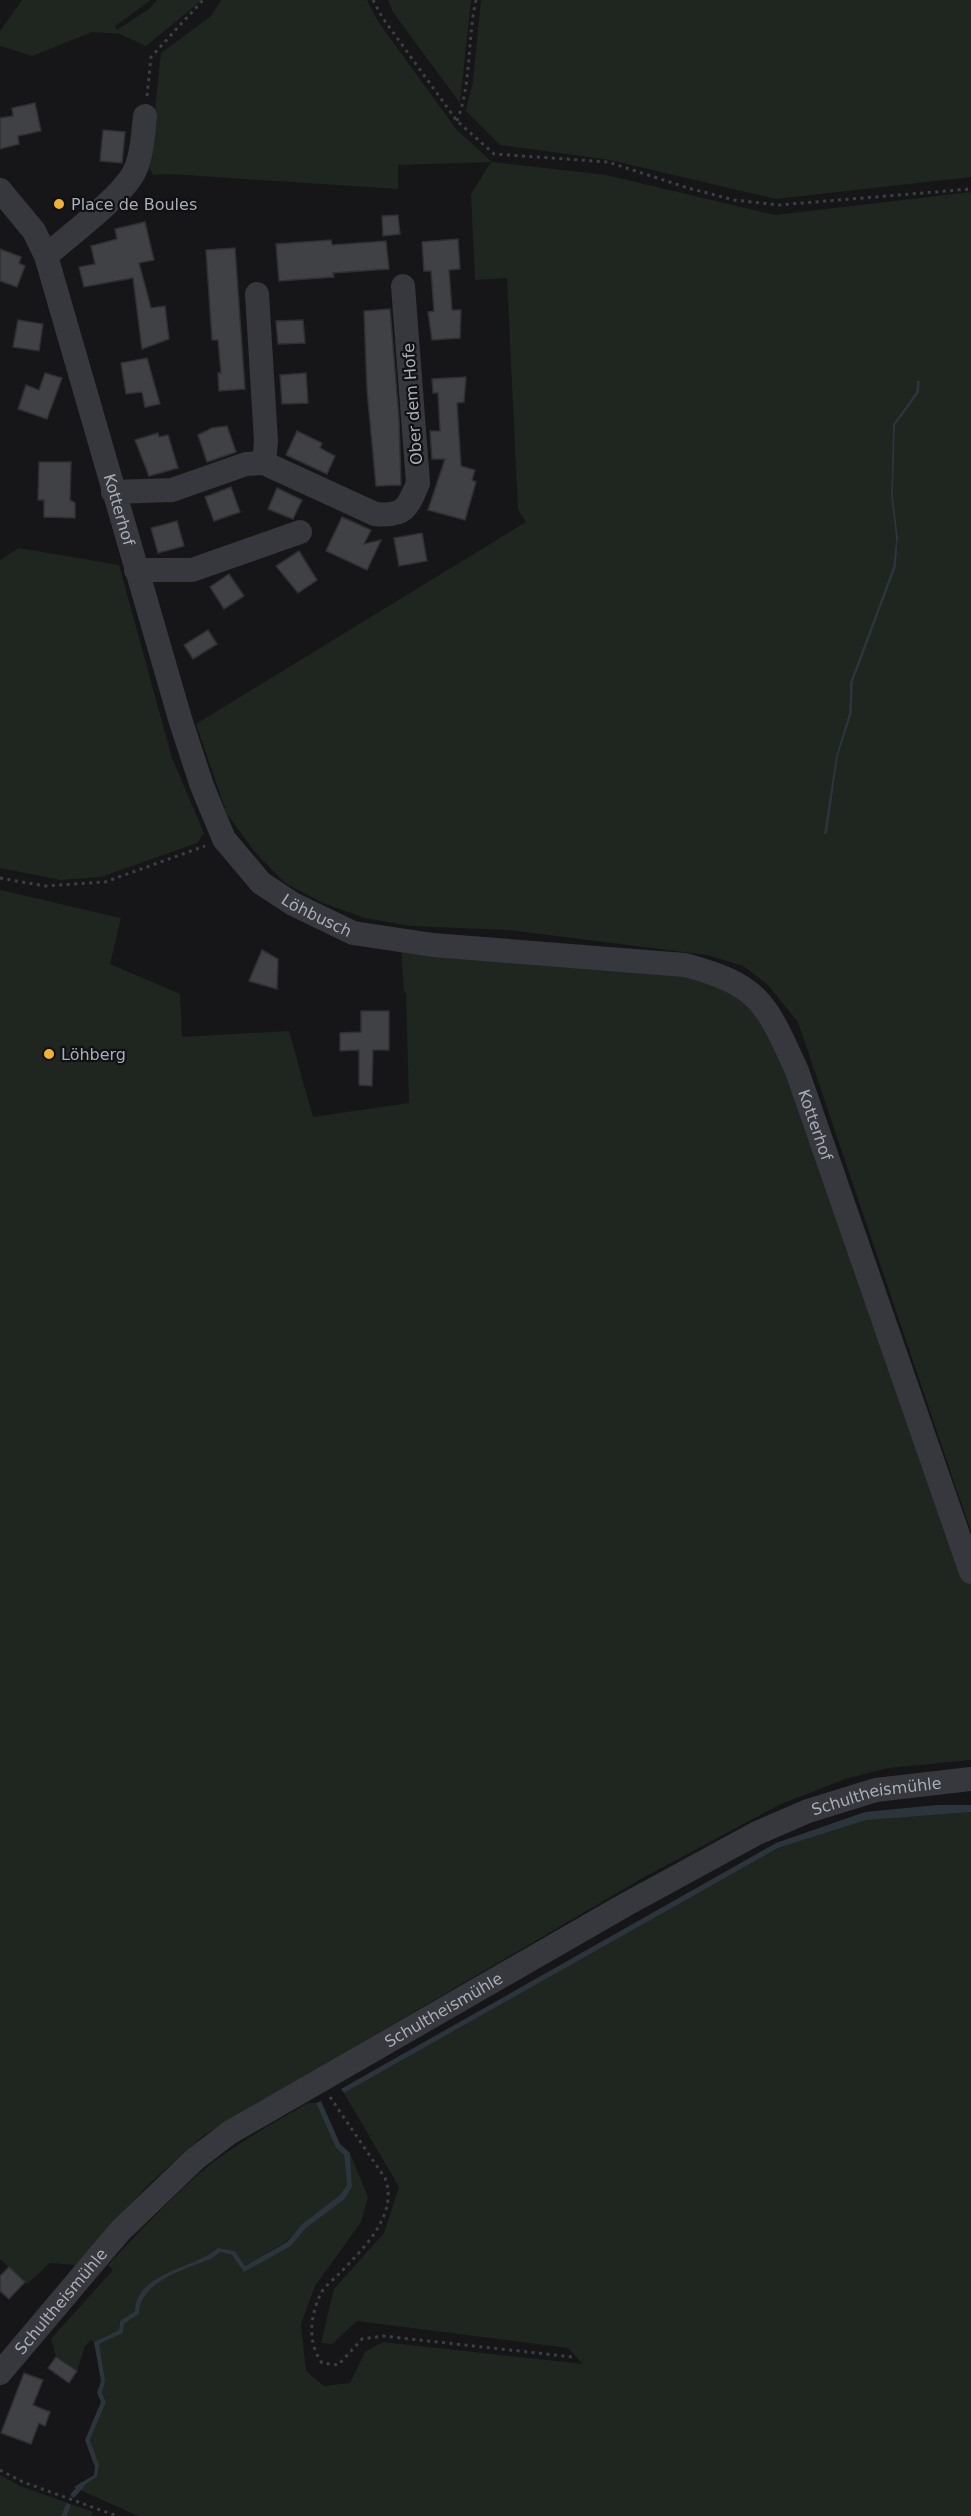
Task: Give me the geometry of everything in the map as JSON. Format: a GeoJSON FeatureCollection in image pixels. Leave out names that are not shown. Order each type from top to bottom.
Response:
{"type":"FeatureCollection","features":[{"type":"Feature","properties":{"kind":"street"},"geometry":{"type":"LineString","coordinates":[[46,256],[133,175],[143,136],[145,116]]}},
{"type":"Feature","properties":{"kind":"street","name":"Kotterhof"},"geometry":{"type":"LineString","coordinates":[[0,190],[34,231],[46,256],[184,733],[224,839]]}},
{"type":"Feature","properties":{"kind":"street","name":"Ober dem Hofe"},"geometry":{"type":"LineString","coordinates":[[264,463],[375,514],[394,516],[410,505],[418,483],[403,286]]}},
{"type":"Feature","properties":{"kind":"street"},"geometry":{"type":"LineString","coordinates":[[113,492],[172,489],[246,464],[264,463],[266,441],[257,294]]}},
{"type":"Feature","properties":{"kind":"street"},"geometry":{"type":"LineString","coordinates":[[136,570],[192,570],[300,532]]}},
{"type":"Feature","properties":{"kind":"street","name":"Löhbusch"},"geometry":{"type":"LineString","coordinates":[[224,839],[261,883],[293,904],[353,933],[433,945]]}},
{"type":"Feature","properties":{"kind":"street","name":"Kotterhof"},"geometry":{"type":"LineString","coordinates":[[433,945],[685,965],[722,975],[751,991],[773,1018],[797,1071],[971,1572]]}},
{"type":"Feature","properties":{"kind":"street","name":"Schultheismühle"},"geometry":{"type":"LineString","coordinates":[[0,2373],[120,2231],[195,2159],[229,2133],[625,1905],[757,1833],[808,1811],[876,1790],[971,1779]]}},
{"type":"Feature","properties":{"kind":"path"},"geometry":{"type":"LineString","coordinates":[[145,116],[151,57],[203,0]]}},
{"type":"Feature","properties":{"kind":"path"},"geometry":{"type":"LineString","coordinates":[[374,0],[382,16],[458,121],[494,154],[608,162],[734,200],[778,206],[971,189]]}},
{"type":"Feature","properties":{"kind":"path"},"geometry":{"type":"LineString","coordinates":[[458,121],[467,87],[476,0]]}},
{"type":"Feature","properties":{"kind":"path"},"geometry":{"type":"LineString","coordinates":[[0,878],[45,886],[105,882],[224,839]]}},
{"type":"Feature","properties":{"kind":"path"},"geometry":{"type":"LineString","coordinates":[[320,2080],[385,2178],[391,2193],[378,2229],[322,2292],[311,2330],[313,2350],[322,2363],[338,2365],[362,2339],[383,2336],[573,2357]]}},
{"type":"Feature","properties":{"kind":"path"},"geometry":{"type":"LineString","coordinates":[[0,2470],[23,2482],[117,2516]]}},
{"type":"Feature","properties":{"kind":"shaded area"},"geometry":{"type":"Polygon","coordinates":[[[22,0],[151,0],[115,26],[117,30],[149,9],[157,0],[202,0],[146,46],[120,34],[92,32],[32,56],[0,46],[0,31],[22,0]]]}},
{"type":"Feature","properties":{"kind":"shaded area"},"geometry":{"type":"Polygon","coordinates":[[[221,0],[367,0],[377,20],[456,129],[492,162],[606,175],[775,215],[971,192],[971,1532],[798,1022],[767,984],[743,966],[707,955],[509,930],[410,926],[365,918],[323,903],[285,883],[254,851],[227,814],[196,724],[526,522],[518,510],[507,278],[475,280],[471,194],[491,162],[398,165],[398,189],[170,174],[153,175],[149,167],[161,53],[211,16],[221,0]],[[920,381],[917,382],[916,392],[893,424],[891,496],[896,539],[893,567],[850,682],[849,713],[836,756],[825,834],[827,833],[838,756],[852,713],[853,682],[896,567],[898,537],[893,496],[895,424],[919,393],[920,381]]]}},
{"type":"Feature","properties":{"kind":"shaded area"},"geometry":{"type":"Polygon","coordinates":[[[388,0],[471,0],[460,103],[393,12],[388,0]]]}},
{"type":"Feature","properties":{"kind":"shaded area"},"geometry":{"type":"Polygon","coordinates":[[[481,0],[971,0],[971,177],[776,199],[610,160],[500,145],[466,111],[473,81],[481,0]]]}},
{"type":"Feature","properties":{"kind":"shaded area"},"geometry":{"type":"Polygon","coordinates":[[[917,381],[920,381],[919,393],[895,425],[893,496],[898,537],[896,567],[853,682],[852,713],[838,756],[827,834],[824,834],[836,756],[849,713],[850,682],[893,567],[896,539],[891,496],[893,424],[916,392],[917,381]]]}},
{"type":"Feature","properties":{"kind":"shaded area"},"geometry":{"type":"Polygon","coordinates":[[[19,548],[119,565],[172,758],[204,833],[197,843],[101,877],[61,880],[0,868],[0,560],[19,548]]]}},
{"type":"Feature","properties":{"kind":"shaded area"},"geometry":{"type":"Polygon","coordinates":[[[0,890],[121,918],[110,964],[180,994],[182,1037],[289,1031],[313,1117],[409,1103],[406,993],[404,992],[401,946],[722,979],[770,1020],[971,1583],[971,1760],[888,1768],[845,1779],[779,1805],[641,1879],[204,2135],[148,2185],[76,2265],[50,2263],[27,2284],[0,2259],[0,890]]]}},
{"type":"Feature","properties":{"kind":"shaded area"},"geometry":{"type":"Polygon","coordinates":[[[937,1805],[971,1805],[971,1812],[866,1820],[778,1848],[344,2093],[341,2089],[776,1843],[865,1812],[937,1805]]]}},
{"type":"Feature","properties":{"kind":"shaded area"},"geometry":{"type":"Polygon","coordinates":[[[971,1812],[971,2516],[138,2516],[78,2489],[97,2477],[99,2466],[90,2440],[106,2402],[102,2393],[105,2381],[98,2344],[123,2333],[124,2324],[139,2314],[141,2302],[147,2292],[167,2277],[213,2258],[220,2252],[232,2255],[244,2271],[291,2246],[306,2228],[345,2199],[352,2187],[350,2153],[368,2197],[361,2222],[315,2286],[301,2324],[306,2371],[324,2386],[350,2383],[365,2352],[383,2342],[583,2364],[568,2348],[357,2321],[332,2344],[321,2343],[334,2289],[384,2233],[399,2187],[344,2093],[778,1848],[866,1819],[971,1812]]]}},
{"type":"Feature","properties":{"kind":"shaded area"},"geometry":{"type":"Polygon","coordinates":[[[321,2101],[340,2144],[350,2153],[352,2187],[345,2199],[306,2228],[291,2246],[244,2272],[232,2255],[220,2252],[213,2258],[167,2277],[147,2292],[141,2302],[139,2314],[124,2324],[123,2333],[99,2344],[105,2381],[102,2393],[106,2402],[90,2440],[99,2465],[97,2477],[78,2489],[74,2487],[94,2475],[95,2467],[85,2440],[101,2402],[97,2393],[101,2381],[94,2342],[119,2330],[120,2321],[135,2311],[138,2298],[156,2279],[218,2248],[235,2251],[245,2266],[287,2242],[302,2224],[340,2195],[347,2185],[344,2155],[336,2148],[316,2103],[321,2101]]]}},
{"type":"Feature","properties":{"kind":"shaded area"},"geometry":{"type":"Polygon","coordinates":[[[308,2103],[316,2103],[336,2148],[344,2155],[347,2185],[340,2195],[302,2224],[287,2241],[245,2266],[235,2251],[218,2248],[211,2255],[155,2279],[135,2311],[120,2321],[119,2330],[94,2342],[91,2340],[85,2346],[77,2371],[56,2357],[51,2339],[113,2270],[108,2265],[160,2211],[219,2158],[308,2103]]]}},
{"type":"Feature","properties":{"kind":"shaded area"},"geometry":{"type":"Polygon","coordinates":[[[0,2475],[20,2486],[93,2512],[91,2516],[0,2516],[0,2475]]]}},
{"type":"Feature","properties":{"kind":"building"},"geometry":{"type":"Polygon","coordinates":[[[35,103],[41,131],[18,136],[19,144],[0,149],[0,118],[13,116],[12,108],[35,103]]]}},
{"type":"Feature","properties":{"kind":"building"},"geometry":{"type":"Polygon","coordinates":[[[103,130],[125,132],[122,163],[100,161],[103,130]]]}},
{"type":"Feature","properties":{"kind":"building"},"geometry":{"type":"Polygon","coordinates":[[[398,215],[400,234],[383,236],[382,216],[398,215]]]}},
{"type":"Feature","properties":{"kind":"building"},"geometry":{"type":"Polygon","coordinates":[[[145,222],[154,260],[139,263],[151,308],[165,306],[169,339],[142,349],[133,278],[84,287],[79,267],[95,264],[91,246],[117,239],[115,229],[145,222]]]}},
{"type":"Feature","properties":{"kind":"building"},"geometry":{"type":"Polygon","coordinates":[[[458,239],[460,269],[449,270],[452,310],[461,310],[460,338],[432,340],[428,312],[434,311],[431,271],[424,271],[422,242],[458,239]]]}},
{"type":"Feature","properties":{"kind":"building"},"geometry":{"type":"Polygon","coordinates":[[[331,240],[332,245],[386,241],[389,269],[333,273],[334,277],[279,281],[276,244],[331,240]]]}},
{"type":"Feature","properties":{"kind":"building"},"geometry":{"type":"Polygon","coordinates":[[[235,248],[245,389],[219,391],[218,373],[221,373],[218,340],[212,340],[206,250],[235,248]]]}},
{"type":"Feature","properties":{"kind":"building"},"geometry":{"type":"Polygon","coordinates":[[[0,249],[21,257],[19,263],[25,266],[17,287],[0,281],[0,249]]]}},
{"type":"Feature","properties":{"kind":"building"},"geometry":{"type":"Polygon","coordinates":[[[390,309],[399,419],[401,485],[376,486],[367,390],[364,311],[390,309]]]}},
{"type":"Feature","properties":{"kind":"building"},"geometry":{"type":"Polygon","coordinates":[[[18,320],[43,324],[39,351],[13,347],[18,320]]]}},
{"type":"Feature","properties":{"kind":"building"},"geometry":{"type":"Polygon","coordinates":[[[303,320],[305,343],[278,344],[276,321],[303,320]]]}},
{"type":"Feature","properties":{"kind":"building"},"geometry":{"type":"Polygon","coordinates":[[[147,358],[160,404],[145,407],[142,392],[126,394],[121,363],[147,358]]]}},
{"type":"Feature","properties":{"kind":"building"},"geometry":{"type":"Polygon","coordinates":[[[45,373],[62,378],[47,419],[18,409],[26,385],[39,390],[45,373]]]}},
{"type":"Feature","properties":{"kind":"building"},"geometry":{"type":"Polygon","coordinates":[[[306,373],[308,403],[282,404],[280,375],[306,373]]]}},
{"type":"Feature","properties":{"kind":"building"},"geometry":{"type":"Polygon","coordinates":[[[466,377],[464,402],[457,403],[461,466],[475,470],[472,480],[476,482],[465,520],[428,510],[445,459],[432,459],[430,431],[440,431],[438,393],[433,393],[432,379],[466,377]]]}},
{"type":"Feature","properties":{"kind":"building"},"geometry":{"type":"Polygon","coordinates":[[[227,426],[236,452],[207,462],[198,435],[212,428],[227,426]]]}},
{"type":"Feature","properties":{"kind":"building"},"geometry":{"type":"Polygon","coordinates":[[[297,431],[322,443],[320,448],[335,456],[327,474],[286,455],[297,431]]]}},
{"type":"Feature","properties":{"kind":"building"},"geometry":{"type":"Polygon","coordinates":[[[158,433],[159,437],[168,435],[178,468],[149,476],[135,440],[158,433]]]}},
{"type":"Feature","properties":{"kind":"building"},"geometry":{"type":"Polygon","coordinates":[[[39,462],[71,462],[70,500],[75,503],[75,518],[44,517],[44,500],[38,500],[39,462]]]}},
{"type":"Feature","properties":{"kind":"building"},"geometry":{"type":"Polygon","coordinates":[[[231,487],[240,512],[214,521],[205,497],[231,487]]]}},
{"type":"Feature","properties":{"kind":"building"},"geometry":{"type":"Polygon","coordinates":[[[277,488],[302,500],[293,519],[268,509],[277,488]]]}},
{"type":"Feature","properties":{"kind":"building"},"geometry":{"type":"Polygon","coordinates":[[[342,517],[371,530],[364,544],[381,540],[367,570],[326,551],[342,517]]]}},
{"type":"Feature","properties":{"kind":"building"},"geometry":{"type":"Polygon","coordinates":[[[177,521],[184,546],[158,553],[151,528],[177,521]]]}},
{"type":"Feature","properties":{"kind":"building"},"geometry":{"type":"Polygon","coordinates":[[[422,533],[427,561],[399,566],[394,538],[422,533]]]}},
{"type":"Feature","properties":{"kind":"building"},"geometry":{"type":"Polygon","coordinates":[[[299,551],[317,580],[298,593],[276,566],[299,551]]]}},
{"type":"Feature","properties":{"kind":"building"},"geometry":{"type":"Polygon","coordinates":[[[229,574],[244,596],[224,609],[210,587],[229,574]]]}},
{"type":"Feature","properties":{"kind":"building"},"geometry":{"type":"Polygon","coordinates":[[[208,630],[217,644],[193,659],[184,645],[208,630]]]}},
{"type":"Feature","properties":{"kind":"building"},"geometry":{"type":"Polygon","coordinates":[[[262,950],[278,959],[277,989],[249,981],[262,950]]]}},
{"type":"Feature","properties":{"kind":"building"},"geometry":{"type":"Polygon","coordinates":[[[361,1011],[389,1011],[389,1050],[373,1050],[372,1086],[359,1085],[359,1050],[340,1051],[340,1033],[361,1032],[361,1011]]]}},
{"type":"Feature","properties":{"kind":"building"},"geometry":{"type":"Polygon","coordinates":[[[9,2267],[25,2282],[9,2299],[0,2291],[0,2276],[9,2267]]]}},
{"type":"Feature","properties":{"kind":"building"},"geometry":{"type":"Polygon","coordinates":[[[56,2357],[77,2371],[69,2383],[48,2368],[56,2357]]]}},
{"type":"Feature","properties":{"kind":"building"},"geometry":{"type":"Polygon","coordinates":[[[24,2373],[43,2380],[33,2405],[50,2412],[45,2426],[39,2423],[31,2444],[1,2433],[24,2373]]]}},
{"type":"Feature","properties":{"kind":"waterway"},"geometry":{"type":"LineString","coordinates":[[73,2495],[82,2485]]}},
{"type":"Feature","properties":{"kind":"waterway"},"geometry":{"type":"LineString","coordinates":[[64,2516],[68,2506]]}},
{"type":"Feature","properties":{"kind":"place","name":"Place de Boules"},"geometry":{"type":"Point","coordinates":[59,204]}},
{"type":"Feature","properties":{"kind":"place","name":"Löhberg"},"geometry":{"type":"Point","coordinates":[49,1054]}}]}
